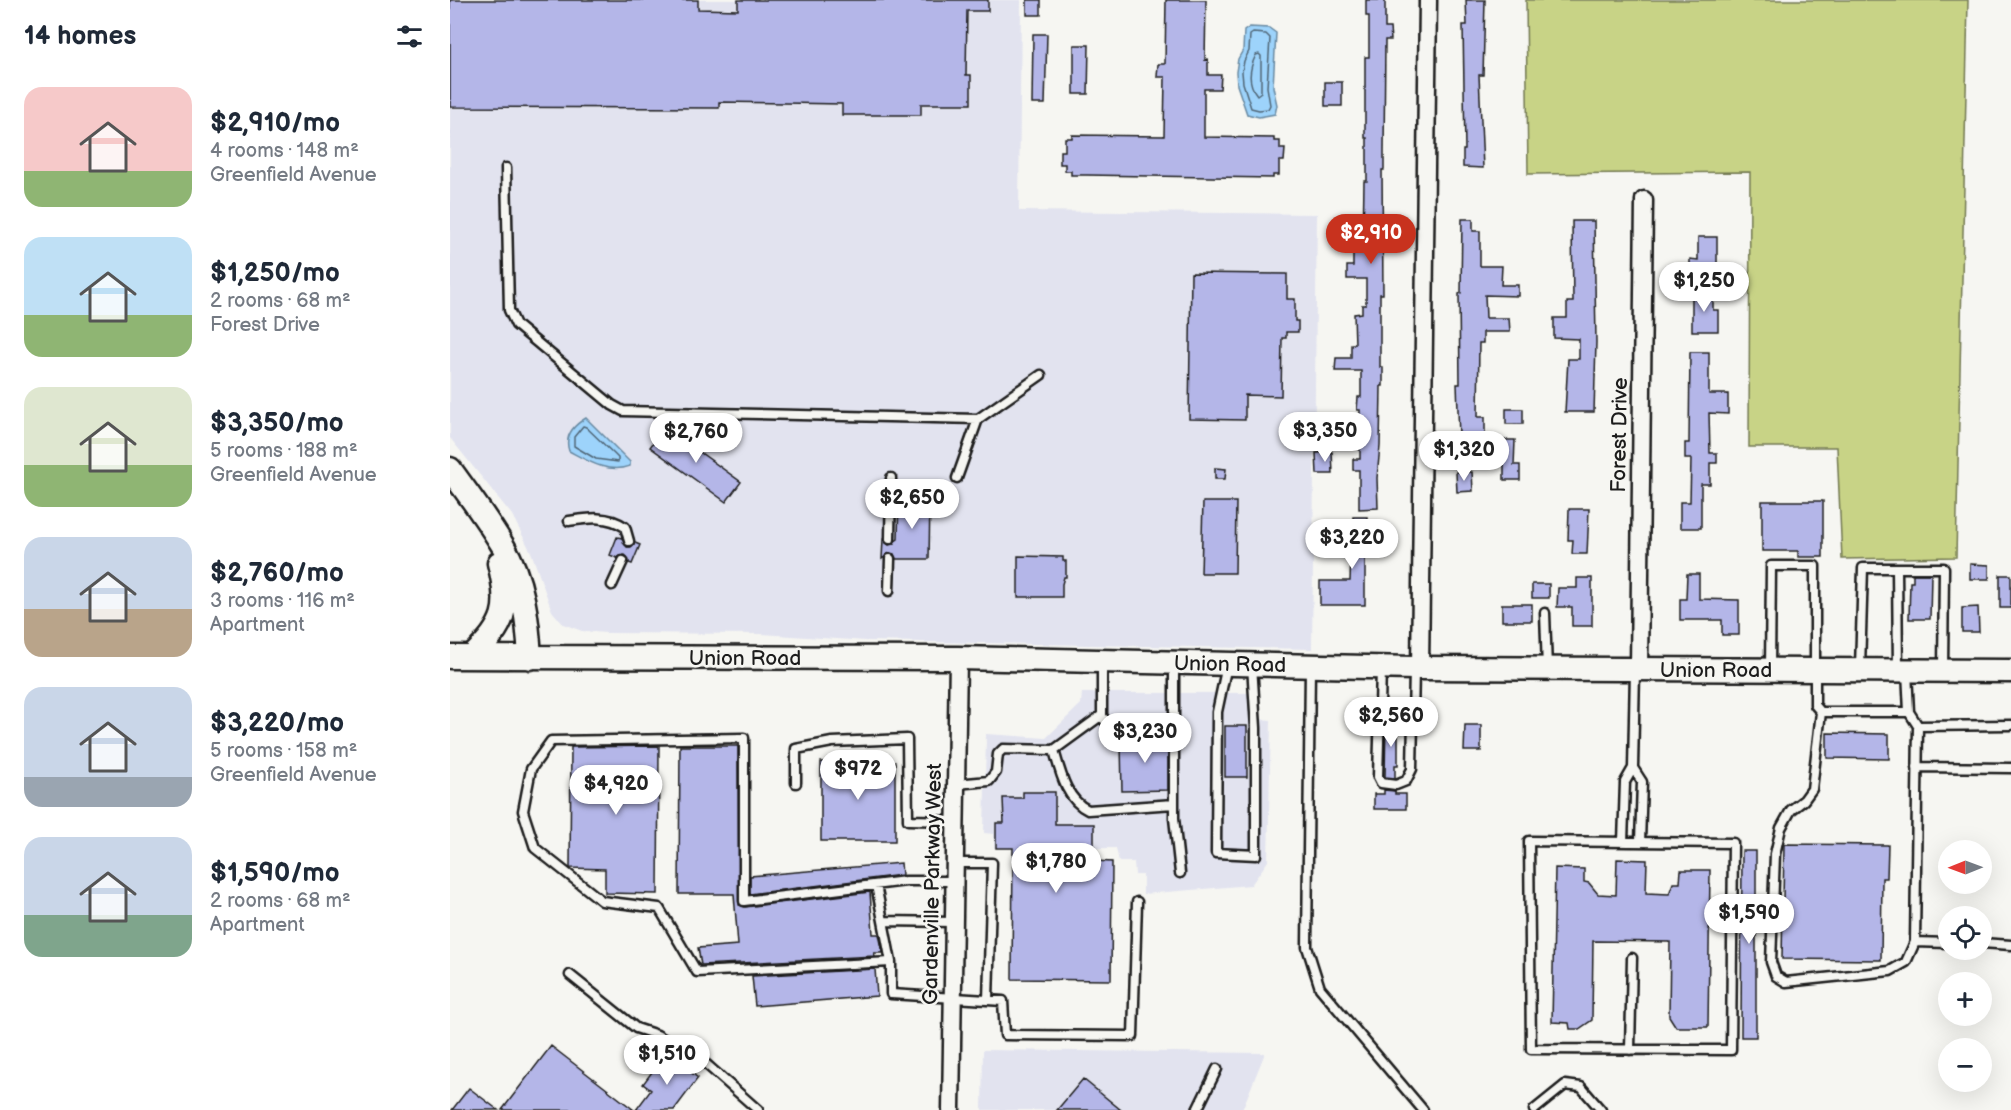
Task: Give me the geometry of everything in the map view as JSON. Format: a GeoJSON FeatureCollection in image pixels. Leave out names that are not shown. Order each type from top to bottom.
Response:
{"type":"FeatureCollection","features":[{"type":"Feature","properties":{"kind":"main road"},"geometry":{"type":"LineString","coordinates":[[450,469],[504,547],[521,591],[526,613],[530,658]]}},
{"type":"Feature","properties":{"kind":"main road"},"geometry":{"type":"LineString","coordinates":[[461,657],[494,635],[504,613],[504,585],[490,527]]}},
{"type":"Feature","properties":{"kind":"main road","name":"Union Road"},"geometry":{"type":"LineString","coordinates":[[461,657],[958,658],[1381,668],[2011,671]]}},
{"type":"Feature","properties":{"kind":"street"},"geometry":{"type":"LineString","coordinates":[[1417,668],[1428,0]]}},
{"type":"Feature","properties":{"kind":"street","name":"Forest Drive"},"geometry":{"type":"LineString","coordinates":[[1637,670],[1644,201]]}},
{"type":"Feature","properties":{"kind":"street","name":"Gardenville Parkway West"},"geometry":{"type":"LineString","coordinates":[[951,1110],[958,658]]}},
{"type":"Feature","properties":{"kind":"lane"},"geometry":{"type":"LineString","coordinates":[[506,168],[509,310],[516,325],[612,405],[623,411],[978,419]]}},
{"type":"Feature","properties":{"kind":"lane"},"geometry":{"type":"LineString","coordinates":[[957,478],[978,419],[1041,375]]}},
{"type":"Feature","properties":{"kind":"lane"},"geometry":{"type":"LineString","coordinates":[[890,539],[891,478]]}},
{"type":"Feature","properties":{"kind":"lane"},"geometry":{"type":"LineString","coordinates":[[569,521],[599,518],[611,520],[625,527],[629,541]]}},
{"type":"Feature","properties":{"kind":"lane"},"geometry":{"type":"LineString","coordinates":[[889,591],[890,559]]}},
{"type":"Feature","properties":{"kind":"lane"},"geometry":{"type":"LineString","coordinates":[[612,585],[622,561]]}},
{"type":"Feature","properties":{"kind":"lane"},"geometry":{"type":"LineString","coordinates":[[1770,670],[1771,566],[1815,566],[1815,705],[1821,712],[1812,789],[1804,800],[1791,810],[1781,828],[1775,854],[1771,962],[1776,976],[1786,982],[1890,971],[1906,962],[1915,942],[1918,726],[1909,712],[1903,670],[1898,568]]}},
{"type":"Feature","properties":{"kind":"lane"},"geometry":{"type":"LineString","coordinates":[[1860,670],[1863,568],[1944,568],[1943,671]]}},
{"type":"Feature","properties":{"kind":"lane"},"geometry":{"type":"LineString","coordinates":[[1545,613],[1547,669]]}},
{"type":"Feature","properties":{"kind":"lane"},"geometry":{"type":"LineString","coordinates":[[1102,661],[1102,715],[1105,721],[1112,726],[1173,726]]}},
{"type":"Feature","properties":{"kind":"lane"},"geometry":{"type":"LineString","coordinates":[[1174,663],[1174,804],[1180,873]]}},
{"type":"Feature","properties":{"kind":"lane"},"geometry":{"type":"LineString","coordinates":[[1227,664],[1217,712],[1216,853],[1256,855],[1256,728],[1252,665]]}},
{"type":"Feature","properties":{"kind":"lane"},"geometry":{"type":"LineString","coordinates":[[1310,666],[1307,947],[1320,988],[1423,1110]]}},
{"type":"Feature","properties":{"kind":"lane"},"geometry":{"type":"LineString","coordinates":[[1381,668],[1378,777],[1381,783],[1396,785],[1406,781],[1412,769],[1417,668]]}},
{"type":"Feature","properties":{"kind":"lane"},"geometry":{"type":"LineString","coordinates":[[1623,842],[1625,782],[1633,768],[1637,670]]}},
{"type":"Feature","properties":{"kind":"lane"},"geometry":{"type":"LineString","coordinates":[[1821,712],[1909,712]]}},
{"type":"Feature","properties":{"kind":"lane"},"geometry":{"type":"LineString","coordinates":[[956,784],[989,781],[996,772],[998,754],[1003,749],[1054,750],[1102,715]]}},
{"type":"Feature","properties":{"kind":"lane"},"geometry":{"type":"LineString","coordinates":[[1918,726],[2011,725]]}},
{"type":"Feature","properties":{"kind":"lane"},"geometry":{"type":"LineString","coordinates":[[891,962],[697,972],[659,908],[602,902],[535,848],[523,811],[531,769],[551,741],[744,738],[744,901],[906,881],[955,881]]}},
{"type":"Feature","properties":{"kind":"lane"},"geometry":{"type":"LineString","coordinates":[[796,783],[796,749],[832,742],[907,740],[908,820],[956,821]]}},
{"type":"Feature","properties":{"kind":"lane"},"geometry":{"type":"LineString","coordinates":[[1054,750],[1063,784],[1082,807],[1088,810],[1174,804]]}},
{"type":"Feature","properties":{"kind":"lane"},"geometry":{"type":"LineString","coordinates":[[1917,767],[2011,768]]}},
{"type":"Feature","properties":{"kind":"lane"},"geometry":{"type":"LineString","coordinates":[[1633,768],[1642,782],[1640,842]]}},
{"type":"Feature","properties":{"kind":"lane"},"geometry":{"type":"LineString","coordinates":[[1529,841],[1640,842],[1733,843],[1731,1050],[1530,1049],[1529,841]]}},
{"type":"Feature","properties":{"kind":"lane"},"geometry":{"type":"LineString","coordinates":[[955,863],[992,863],[988,1000]]}},
{"type":"Feature","properties":{"kind":"lane"},"geometry":{"type":"LineString","coordinates":[[876,885],[891,962],[891,994],[1003,1001],[1005,1035],[1133,1036],[1137,902]]}},
{"type":"Feature","properties":{"kind":"lane"},"geometry":{"type":"LineString","coordinates":[[884,921],[954,922]]}},
{"type":"Feature","properties":{"kind":"lane"},"geometry":{"type":"LineString","coordinates":[[1915,942],[1938,943]]}},
{"type":"Feature","properties":{"kind":"lane"},"geometry":{"type":"LineString","coordinates":[[1992,944],[2011,945]]}},
{"type":"Feature","properties":{"kind":"lane"},"geometry":{"type":"LineString","coordinates":[[1629,1050],[1632,958]]}},
{"type":"Feature","properties":{"kind":"lane"},"geometry":{"type":"LineString","coordinates":[[570,975],[636,1028],[657,1035],[706,1064],[758,1110]]}},
{"type":"Feature","properties":{"kind":"lane"},"geometry":{"type":"LineString","coordinates":[[1197,1110],[1217,1069]]}},
{"type":"Feature","properties":{"kind":"lane"},"geometry":{"type":"LineString","coordinates":[[1534,1110],[1564,1085],[1581,1088],[1601,1110]]}},
{"type":"Feature","properties":{"kind":"shaded area"},"geometry":{"type":"Polygon","coordinates":[[[450,0],[1021,0],[1019,211],[1317,214],[1312,649],[866,641],[762,634],[606,633],[582,631],[563,624],[552,611],[531,552],[512,515],[450,438],[450,0]]]}},
{"type":"Feature","properties":{"kind":"shaded area"},"geometry":{"type":"Polygon","coordinates":[[[1082,693],[1260,693],[1260,719],[1271,720],[1268,861],[1251,885],[1143,894],[1143,875],[1135,875],[1134,862],[1119,862],[1116,848],[994,848],[994,834],[984,833],[986,734],[1046,738],[1081,704],[1082,693]]]}},
{"type":"Feature","properties":{"kind":"shaded area"},"geometry":{"type":"Polygon","coordinates":[[[983,1050],[1265,1053],[1242,1110],[982,1110],[983,1050]]]}},
{"type":"Feature","properties":{"kind":"green space"},"geometry":{"type":"Polygon","coordinates":[[[1526,0],[1968,0],[1956,557],[1842,559],[1837,447],[1749,447],[1750,172],[1528,174],[1526,0]]]}},
{"type":"Feature","properties":{"kind":"water"},"geometry":{"type":"Polygon","coordinates":[[[1250,27],[1269,28],[1276,33],[1273,87],[1277,105],[1275,114],[1259,117],[1247,114],[1237,85],[1236,72],[1238,59],[1243,50],[1244,31],[1250,27]]]}},
{"type":"Feature","properties":{"kind":"water"},"geometry":{"type":"Polygon","coordinates":[[[586,418],[630,462],[630,466],[606,467],[569,451],[568,440],[571,432],[586,418]]]}},
{"type":"Feature","properties":{"kind":"building"},"geometry":{"type":"Polygon","coordinates":[[[450,0],[698,0],[698,9],[738,10],[738,0],[988,0],[988,11],[967,11],[966,75],[971,75],[971,104],[921,104],[921,115],[842,115],[842,104],[719,102],[719,108],[450,107],[450,0]]]}},
{"type":"Feature","properties":{"kind":"building"},"geometry":{"type":"Polygon","coordinates":[[[1027,0],[1041,0],[1041,15],[1027,15],[1027,0]]]}},
{"type":"Feature","properties":{"kind":"building"},"geometry":{"type":"Polygon","coordinates":[[[1166,0],[1206,0],[1205,60],[1208,59],[1208,75],[1221,75],[1220,89],[1204,89],[1204,137],[1274,138],[1274,141],[1280,141],[1280,149],[1285,149],[1284,161],[1279,161],[1279,175],[1273,175],[1273,178],[1071,175],[1071,171],[1065,171],[1065,164],[1060,164],[1060,151],[1065,151],[1065,138],[1072,138],[1072,135],[1164,136],[1165,77],[1157,77],[1158,64],[1165,64],[1166,0]]]}},
{"type":"Feature","properties":{"kind":"building"},"geometry":{"type":"Polygon","coordinates":[[[1366,0],[1385,0],[1385,28],[1390,28],[1391,40],[1385,40],[1384,170],[1382,170],[1383,294],[1380,294],[1380,367],[1383,367],[1383,386],[1381,386],[1377,478],[1378,508],[1359,509],[1359,470],[1353,470],[1353,459],[1360,459],[1360,410],[1357,410],[1358,397],[1361,397],[1361,371],[1335,371],[1336,358],[1351,358],[1351,344],[1355,344],[1354,314],[1362,313],[1362,305],[1366,305],[1366,279],[1347,279],[1347,266],[1353,266],[1353,243],[1363,243],[1364,181],[1367,181],[1365,57],[1369,57],[1369,16],[1366,16],[1366,0]]]}},
{"type":"Feature","properties":{"kind":"building"},"geometry":{"type":"Polygon","coordinates":[[[1466,0],[1485,0],[1483,75],[1479,75],[1483,168],[1463,167],[1463,150],[1465,150],[1463,25],[1467,25],[1466,0]]]}},
{"type":"Feature","properties":{"kind":"building"},"geometry":{"type":"Polygon","coordinates":[[[1033,34],[1047,34],[1045,104],[1032,104],[1033,34]]]}},
{"type":"Feature","properties":{"kind":"building"},"geometry":{"type":"Polygon","coordinates":[[[1074,45],[1089,45],[1088,94],[1074,94],[1074,45]]]}},
{"type":"Feature","properties":{"kind":"building"},"geometry":{"type":"Polygon","coordinates":[[[1325,82],[1342,82],[1342,106],[1325,106],[1325,82]]]}},
{"type":"Feature","properties":{"kind":"building"},"geometry":{"type":"Polygon","coordinates":[[[1462,219],[1473,219],[1473,231],[1480,231],[1480,266],[1502,266],[1501,285],[1518,285],[1518,296],[1485,295],[1486,318],[1509,318],[1510,332],[1483,332],[1483,343],[1479,343],[1478,417],[1485,417],[1485,436],[1459,436],[1457,384],[1460,384],[1459,294],[1461,293],[1462,219]]]}},
{"type":"Feature","properties":{"kind":"building"},"geometry":{"type":"Polygon","coordinates":[[[1572,221],[1594,221],[1596,342],[1594,412],[1565,412],[1568,359],[1579,359],[1579,339],[1554,338],[1554,318],[1567,318],[1567,302],[1573,302],[1572,221]]]}},
{"type":"Feature","properties":{"kind":"building"},"geometry":{"type":"Polygon","coordinates":[[[1698,237],[1717,237],[1717,274],[1690,273],[1690,259],[1698,260],[1698,237]]]}},
{"type":"Feature","properties":{"kind":"building"},"geometry":{"type":"Polygon","coordinates":[[[1191,273],[1287,274],[1287,299],[1295,299],[1295,321],[1298,321],[1298,332],[1286,332],[1286,338],[1282,338],[1281,396],[1245,395],[1245,420],[1189,419],[1191,273]]]}},
{"type":"Feature","properties":{"kind":"building"},"geometry":{"type":"Polygon","coordinates":[[[1692,294],[1713,294],[1713,310],[1718,310],[1718,331],[1692,331],[1692,294]]]}},
{"type":"Feature","properties":{"kind":"building"},"geometry":{"type":"Polygon","coordinates":[[[1690,352],[1709,352],[1709,394],[1728,394],[1728,414],[1709,413],[1710,453],[1717,453],[1717,463],[1710,463],[1710,484],[1701,484],[1701,528],[1680,528],[1680,502],[1690,502],[1691,459],[1685,459],[1685,443],[1689,443],[1690,352]]]}},
{"type":"Feature","properties":{"kind":"building"},"geometry":{"type":"Polygon","coordinates":[[[1506,409],[1523,409],[1523,424],[1506,424],[1506,409]]]}},
{"type":"Feature","properties":{"kind":"building"},"geometry":{"type":"Polygon","coordinates":[[[665,427],[741,482],[726,502],[650,447],[665,427]]]}},
{"type":"Feature","properties":{"kind":"building"},"geometry":{"type":"Polygon","coordinates":[[[1489,440],[1515,440],[1514,465],[1520,465],[1520,480],[1504,480],[1504,461],[1488,461],[1489,440]]]}},
{"type":"Feature","properties":{"kind":"building"},"geometry":{"type":"Polygon","coordinates":[[[1332,452],[1333,474],[1317,474],[1316,453],[1332,452]]]}},
{"type":"Feature","properties":{"kind":"building"},"geometry":{"type":"Polygon","coordinates":[[[1215,468],[1226,469],[1225,479],[1215,479],[1215,468]]]}},
{"type":"Feature","properties":{"kind":"building"},"geometry":{"type":"Polygon","coordinates":[[[1456,472],[1472,472],[1473,491],[1457,492],[1456,472]]]}},
{"type":"Feature","properties":{"kind":"building"},"geometry":{"type":"Polygon","coordinates":[[[899,497],[930,498],[929,559],[896,559],[894,554],[890,553],[882,559],[883,539],[889,545],[898,539],[899,497]]]}},
{"type":"Feature","properties":{"kind":"building"},"geometry":{"type":"Polygon","coordinates":[[[1762,501],[1823,501],[1823,557],[1798,557],[1798,551],[1762,551],[1762,501]]]}},
{"type":"Feature","properties":{"kind":"building"},"geometry":{"type":"Polygon","coordinates":[[[1203,502],[1236,502],[1235,573],[1201,573],[1203,502]]]}},
{"type":"Feature","properties":{"kind":"building"},"geometry":{"type":"Polygon","coordinates":[[[1569,509],[1589,509],[1587,554],[1572,554],[1573,540],[1568,540],[1569,509]]]}},
{"type":"Feature","properties":{"kind":"building"},"geometry":{"type":"Polygon","coordinates":[[[1353,517],[1367,517],[1366,536],[1378,536],[1378,554],[1365,554],[1365,605],[1320,605],[1320,581],[1350,581],[1351,554],[1345,554],[1345,542],[1353,542],[1353,517]]]}},
{"type":"Feature","properties":{"kind":"building"},"geometry":{"type":"Polygon","coordinates":[[[617,537],[622,538],[627,547],[635,543],[640,545],[632,564],[625,555],[617,558],[610,555],[617,537]]]}},
{"type":"Feature","properties":{"kind":"building"},"geometry":{"type":"Polygon","coordinates":[[[1018,556],[1063,557],[1063,561],[1066,561],[1066,577],[1062,584],[1062,597],[1018,597],[1018,556]]]}},
{"type":"Feature","properties":{"kind":"building"},"geometry":{"type":"Polygon","coordinates":[[[1970,564],[1989,565],[1989,579],[1970,579],[1970,564]]]}},
{"type":"Feature","properties":{"kind":"building"},"geometry":{"type":"Polygon","coordinates":[[[1687,574],[1699,574],[1699,599],[1739,600],[1739,635],[1722,635],[1722,620],[1680,620],[1680,599],[1686,599],[1687,574]]]}},
{"type":"Feature","properties":{"kind":"building"},"geometry":{"type":"Polygon","coordinates":[[[1913,574],[1931,574],[1930,619],[1909,619],[1910,582],[1913,582],[1913,574]]]}},
{"type":"Feature","properties":{"kind":"building"},"geometry":{"type":"Polygon","coordinates":[[[2000,575],[2011,575],[2011,608],[2000,608],[2000,575]]]}},
{"type":"Feature","properties":{"kind":"building"},"geometry":{"type":"Polygon","coordinates":[[[1577,578],[1592,578],[1592,626],[1572,626],[1572,607],[1557,607],[1558,588],[1577,588],[1577,578]]]}},
{"type":"Feature","properties":{"kind":"building"},"geometry":{"type":"Polygon","coordinates":[[[1532,584],[1549,584],[1549,598],[1532,598],[1532,584]]]}},
{"type":"Feature","properties":{"kind":"building"},"geometry":{"type":"Polygon","coordinates":[[[1502,604],[1532,604],[1532,621],[1502,621],[1502,604]]]}},
{"type":"Feature","properties":{"kind":"building"},"geometry":{"type":"Polygon","coordinates":[[[1978,607],[1979,632],[1962,632],[1962,608],[1978,607]]]}},
{"type":"Feature","properties":{"kind":"building"},"geometry":{"type":"Polygon","coordinates":[[[1386,721],[1398,721],[1398,765],[1395,765],[1395,778],[1385,777],[1386,721]]]}},
{"type":"Feature","properties":{"kind":"building"},"geometry":{"type":"Polygon","coordinates":[[[1465,725],[1481,725],[1481,751],[1464,751],[1465,725]]]}},
{"type":"Feature","properties":{"kind":"building"},"geometry":{"type":"Polygon","coordinates":[[[1225,726],[1247,726],[1247,777],[1225,777],[1225,726]]]}},
{"type":"Feature","properties":{"kind":"building"},"geometry":{"type":"Polygon","coordinates":[[[1827,733],[1889,734],[1889,759],[1827,758],[1827,733]]]}},
{"type":"Feature","properties":{"kind":"building"},"geometry":{"type":"Polygon","coordinates":[[[1160,736],[1160,741],[1168,741],[1168,790],[1122,791],[1121,743],[1129,742],[1129,737],[1160,736]]]}},
{"type":"Feature","properties":{"kind":"building"},"geometry":{"type":"Polygon","coordinates":[[[659,746],[658,894],[605,893],[605,869],[570,868],[571,747],[659,746]]]}},
{"type":"Feature","properties":{"kind":"building"},"geometry":{"type":"Polygon","coordinates":[[[680,746],[738,746],[739,905],[745,907],[870,892],[873,934],[879,934],[883,953],[874,953],[875,956],[701,965],[698,948],[738,945],[734,894],[679,894],[680,746]]]}},
{"type":"Feature","properties":{"kind":"building"},"geometry":{"type":"Polygon","coordinates":[[[821,762],[895,762],[895,841],[821,841],[821,762]]]}},
{"type":"Feature","properties":{"kind":"building"},"geometry":{"type":"Polygon","coordinates":[[[1384,790],[1395,791],[1395,794],[1406,794],[1406,809],[1374,809],[1374,794],[1384,794],[1384,790]]]}},
{"type":"Feature","properties":{"kind":"building"},"geometry":{"type":"Polygon","coordinates":[[[1023,792],[1055,792],[1055,824],[1094,824],[1094,861],[1112,862],[1111,980],[1012,979],[1013,848],[996,848],[996,823],[1004,823],[1003,798],[1023,798],[1023,792]]]}},
{"type":"Feature","properties":{"kind":"building"},"geometry":{"type":"Polygon","coordinates":[[[1784,844],[1888,845],[1887,878],[1882,878],[1881,960],[1782,959],[1784,844]]]}},
{"type":"Feature","properties":{"kind":"building"},"geometry":{"type":"Polygon","coordinates":[[[1742,851],[1756,851],[1756,1037],[1741,1037],[1742,851]]]}},
{"type":"Feature","properties":{"kind":"building"},"geometry":{"type":"Polygon","coordinates":[[[1617,859],[1647,860],[1646,893],[1669,894],[1673,883],[1680,883],[1681,870],[1710,870],[1708,1027],[1676,1027],[1669,1016],[1670,942],[1593,941],[1592,1020],[1579,1029],[1570,1029],[1569,1023],[1552,1022],[1555,868],[1584,869],[1584,882],[1589,883],[1598,894],[1616,895],[1617,859]]]}},
{"type":"Feature","properties":{"kind":"building"},"geometry":{"type":"Polygon","coordinates":[[[901,863],[902,875],[750,894],[750,876],[901,863]]]}},
{"type":"Feature","properties":{"kind":"building"},"geometry":{"type":"Polygon","coordinates":[[[875,969],[877,996],[755,1006],[752,976],[875,969]]]}},
{"type":"Feature","properties":{"kind":"building"},"geometry":{"type":"Polygon","coordinates":[[[551,1046],[634,1110],[502,1110],[551,1046]]]}},
{"type":"Feature","properties":{"kind":"building"},"geometry":{"type":"Polygon","coordinates":[[[666,1053],[698,1078],[674,1110],[636,1110],[651,1090],[643,1084],[666,1053]]]}},
{"type":"Feature","properties":{"kind":"building"},"geometry":{"type":"Polygon","coordinates":[[[1083,1079],[1121,1110],[1057,1110],[1083,1079]]]}},
{"type":"Feature","properties":{"kind":"building"},"geometry":{"type":"Polygon","coordinates":[[[469,1088],[498,1110],[452,1110],[469,1088]]]}}]}
